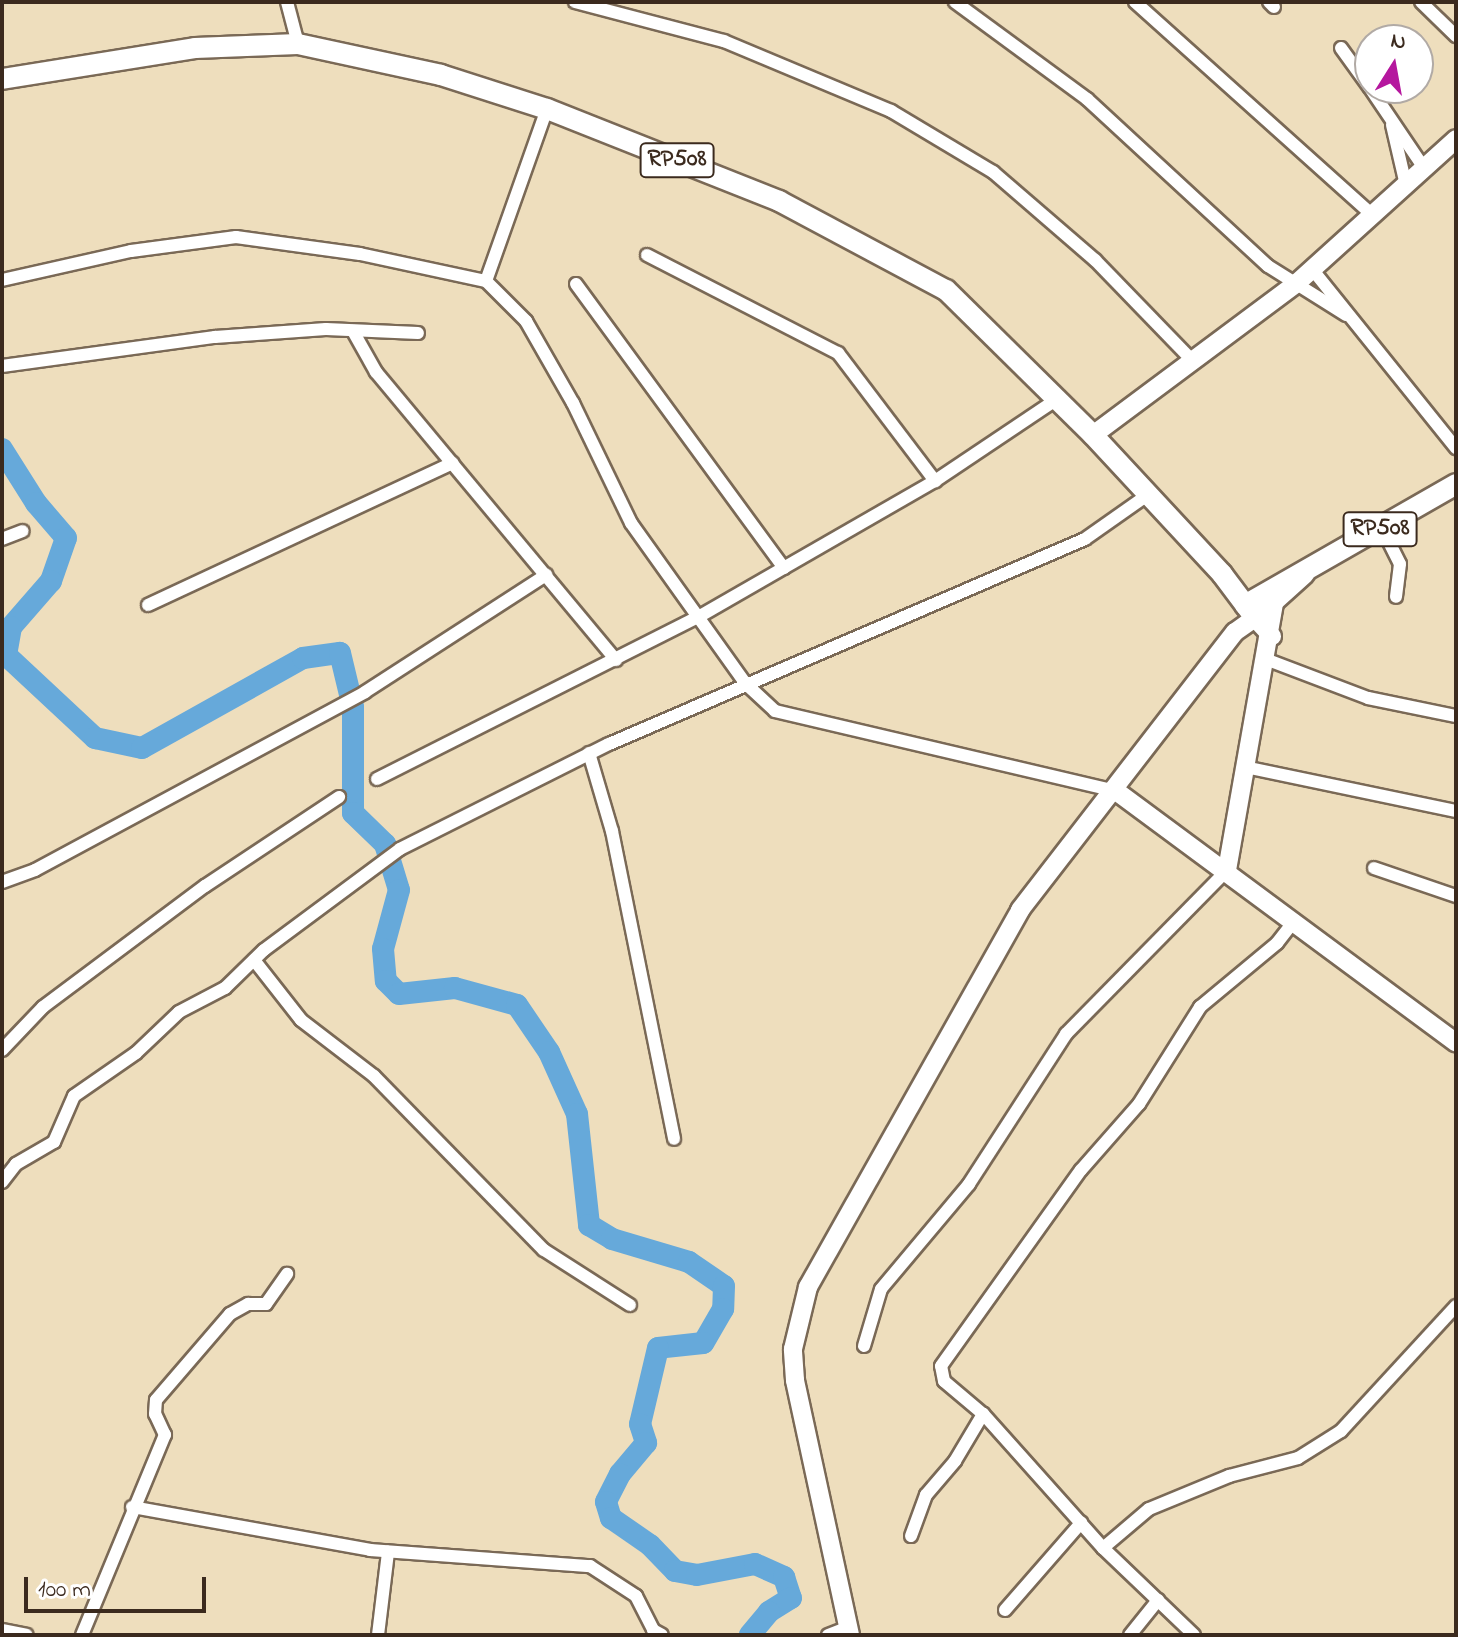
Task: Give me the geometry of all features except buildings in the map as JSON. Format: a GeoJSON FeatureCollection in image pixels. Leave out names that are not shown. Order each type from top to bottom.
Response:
{"type":"FeatureCollection","features":[{"type":"Feature","properties":{"kind":"main road","name":"RP508"},"geometry":{"type":"LineString","coordinates":[[2,79],[195,48],[298,44],[441,75],[547,109],[779,201],[917,270],[946,290],[1093,435],[1146,496],[1222,574],[1250,611],[1304,574],[1456,484]]}},
{"type":"Feature","properties":{"kind":"main road","name":"RP508"},"geometry":{"type":"LineString","coordinates":[[1222,574],[1270,597]]}},
{"type":"Feature","properties":{"kind":"street"},"geometry":{"type":"LineString","coordinates":[[287,2],[298,44]]}},
{"type":"Feature","properties":{"kind":"street"},"geometry":{"type":"LineString","coordinates":[[575,2],[724,41],[891,111],[993,172],[1095,260],[1193,361]]}},
{"type":"Feature","properties":{"kind":"street"},"geometry":{"type":"LineString","coordinates":[[955,2],[1087,99],[1268,266],[1305,275],[1346,315],[1456,448]]}},
{"type":"Feature","properties":{"kind":"street"},"geometry":{"type":"LineString","coordinates":[[1135,2],[1372,215]]}},
{"type":"Feature","properties":{"kind":"street"},"geometry":{"type":"LineString","coordinates":[[1421,2],[1456,36]]}},
{"type":"Feature","properties":{"kind":"street"},"geometry":{"type":"LineString","coordinates":[[1444,24],[1456,13]]}},
{"type":"Feature","properties":{"kind":"street"},"geometry":{"type":"LineString","coordinates":[[1341,48],[1354,66]]}},
{"type":"Feature","properties":{"kind":"street"},"geometry":{"type":"LineString","coordinates":[[1382,104],[1424,168]]}},
{"type":"Feature","properties":{"kind":"street"},"geometry":{"type":"LineString","coordinates":[[486,281],[547,109]]}},
{"type":"Feature","properties":{"kind":"street"},"geometry":{"type":"LineString","coordinates":[[1390,115],[1406,185]]}},
{"type":"Feature","properties":{"kind":"street"},"geometry":{"type":"LineString","coordinates":[[1093,435],[1305,275],[1456,139]]}},
{"type":"Feature","properties":{"kind":"street"},"geometry":{"type":"LineString","coordinates":[[2,280],[131,251],[252,237],[486,281],[526,321],[573,403],[631,523],[745,683],[775,711],[795,719],[1116,791],[1295,920],[1456,1043]]}},
{"type":"Feature","properties":{"kind":"street"},"geometry":{"type":"LineString","coordinates":[[647,255],[838,353],[935,481]]}},
{"type":"Feature","properties":{"kind":"street"},"geometry":{"type":"LineString","coordinates":[[1305,275],[1346,315]]}},
{"type":"Feature","properties":{"kind":"street"},"geometry":{"type":"LineString","coordinates":[[576,284],[784,568]]}},
{"type":"Feature","properties":{"kind":"street"},"geometry":{"type":"LineString","coordinates":[[353,331],[376,372],[616,660]]}},
{"type":"Feature","properties":{"kind":"street"},"geometry":{"type":"LineString","coordinates":[[2,366],[215,337],[353,331],[418,333]]}},
{"type":"Feature","properties":{"kind":"street"},"geometry":{"type":"LineString","coordinates":[[377,779],[700,616],[935,481],[1057,399]]}},
{"type":"Feature","properties":{"kind":"street"},"geometry":{"type":"LineString","coordinates":[[148,605],[452,463]]}},
{"type":"Feature","properties":{"kind":"street"},"geometry":{"type":"LineString","coordinates":[[2,1182],[16,1164],[54,1142],[74,1096],[136,1053],[179,1012],[225,988],[254,960],[400,849],[589,753],[745,683],[1085,539],[1146,496]]}},
{"type":"Feature","properties":{"kind":"street"},"geometry":{"type":"LineString","coordinates":[[1382,528],[1400,564],[1396,597]]}},
{"type":"Feature","properties":{"kind":"street"},"geometry":{"type":"LineString","coordinates":[[2,539],[23,531]]}},
{"type":"Feature","properties":{"kind":"street"},"geometry":{"type":"LineString","coordinates":[[2,882],[35,870],[365,692],[546,575]]}},
{"type":"Feature","properties":{"kind":"street"},"geometry":{"type":"LineString","coordinates":[[864,1346],[881,1289],[969,1184],[1066,1034],[1227,870],[1272,636],[1270,597]]}},
{"type":"Feature","properties":{"kind":"street"},"geometry":{"type":"LineString","coordinates":[[828,1635],[849,1631],[795,1380],[793,1349],[808,1287],[1020,910],[1116,791],[1250,611],[1272,636]]}},
{"type":"Feature","properties":{"kind":"street"},"geometry":{"type":"LineString","coordinates":[[1268,660],[1368,698],[1456,716]]}},
{"type":"Feature","properties":{"kind":"street"},"geometry":{"type":"LineString","coordinates":[[589,753],[612,831],[674,1139]]}},
{"type":"Feature","properties":{"kind":"street"},"geometry":{"type":"LineString","coordinates":[[1245,767],[1456,811]]}},
{"type":"Feature","properties":{"kind":"street"},"geometry":{"type":"LineString","coordinates":[[2,1050],[43,1007],[205,886],[339,797]]}},
{"type":"Feature","properties":{"kind":"street"},"geometry":{"type":"LineString","coordinates":[[1374,868],[1456,896]]}},
{"type":"Feature","properties":{"kind":"street"},"geometry":{"type":"LineString","coordinates":[[1194,1635],[1103,1548],[983,1414],[944,1381],[944,1360],[1081,1170],[1139,1104],[1191,1018],[1277,943],[1295,920]]}},
{"type":"Feature","properties":{"kind":"street"},"geometry":{"type":"LineString","coordinates":[[254,960],[301,1020],[374,1076],[544,1250],[630,1305]]}},
{"type":"Feature","properties":{"kind":"street"},"geometry":{"type":"LineString","coordinates":[[82,1635],[132,1507],[165,1435],[155,1414],[156,1400],[230,1314],[248,1304],[266,1304],[287,1274]]}},
{"type":"Feature","properties":{"kind":"street"},"geometry":{"type":"LineString","coordinates":[[1103,1548],[1149,1509],[1229,1476],[1298,1458],[1341,1431],[1456,1306]]}},
{"type":"Feature","properties":{"kind":"street"},"geometry":{"type":"LineString","coordinates":[[911,1536],[926,1495],[955,1461],[983,1414]]}},
{"type":"Feature","properties":{"kind":"street"},"geometry":{"type":"LineString","coordinates":[[132,1507],[388,1552],[594,1567],[636,1596],[653,1630],[662,1635]]}},
{"type":"Feature","properties":{"kind":"street"},"geometry":{"type":"LineString","coordinates":[[1005,1610],[1081,1523]]}},
{"type":"Feature","properties":{"kind":"street"},"geometry":{"type":"LineString","coordinates":[[378,1635],[388,1552]]}},
{"type":"Feature","properties":{"kind":"street"},"geometry":{"type":"LineString","coordinates":[[1130,1635],[1158,1600]]}},
{"type":"Feature","properties":{"kind":"street"},"geometry":{"type":"LineString","coordinates":[[2,1630],[27,1635]]}},
{"type":"Feature","properties":{"kind":"waterway"},"geometry":{"type":"LineString","coordinates":[[2,449],[36,503],[66,538],[51,581],[11,627],[6,655],[95,738],[142,748],[303,658],[340,653],[353,707],[353,813],[385,844],[399,890],[383,949],[386,981],[399,994],[455,988],[517,1005],[549,1052],[577,1114],[589,1225],[612,1239],[689,1262],[724,1286],[723,1309],[703,1343],[658,1348],[640,1424],[646,1443],[620,1474],[606,1502],[611,1518],[650,1545],[675,1571],[697,1575],[755,1564],[784,1577],[791,1598],[769,1612],[750,1635]]}}]}
